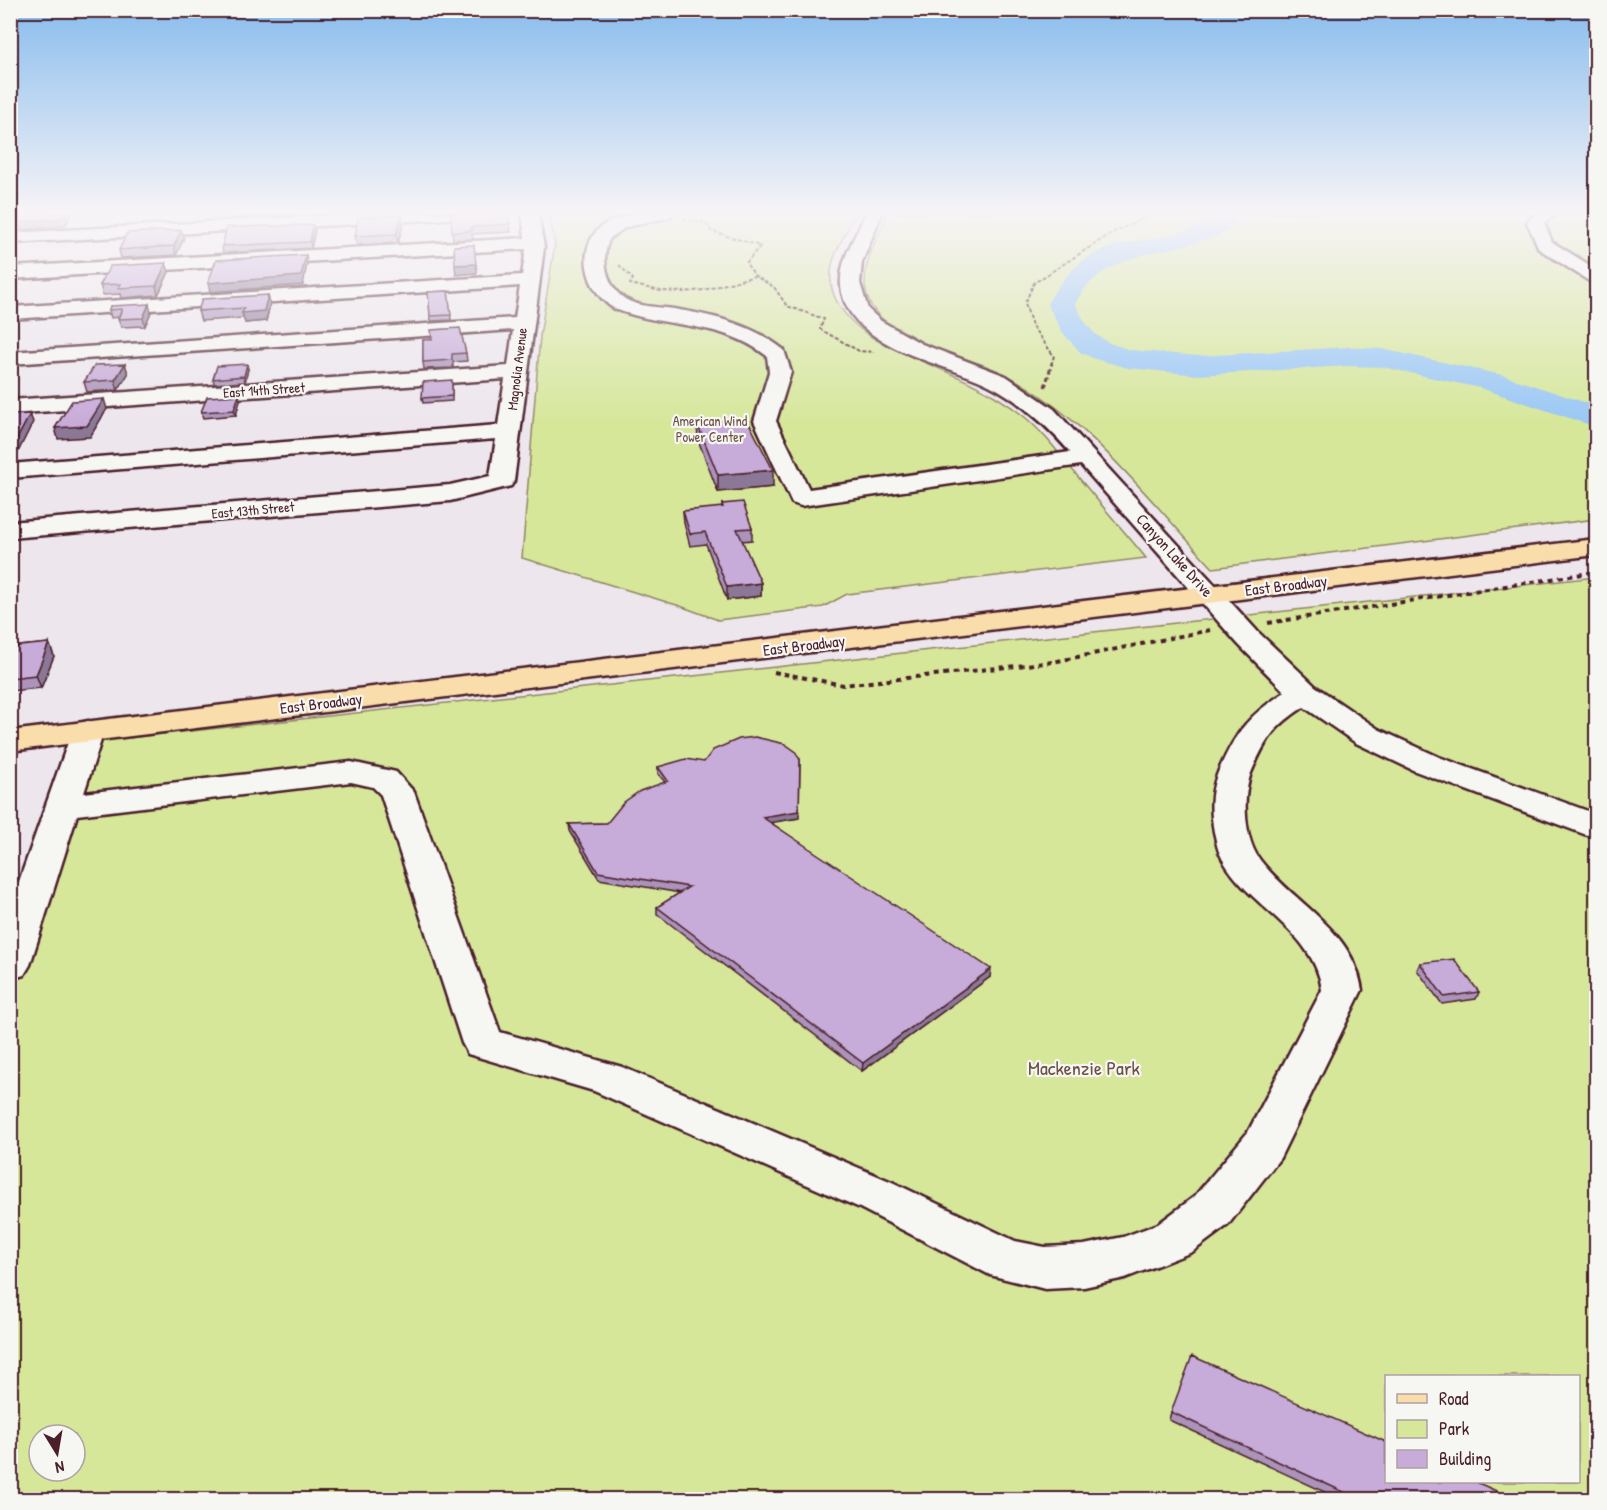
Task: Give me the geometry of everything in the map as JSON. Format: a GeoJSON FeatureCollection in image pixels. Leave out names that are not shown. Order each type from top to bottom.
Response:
{"type":"FeatureCollection","features":[{"type":"Feature","properties":{"kind":"main road","name":"East Broadway"},"geometry":{"type":"LineString","coordinates":[[10,741],[1596,547]]}},
{"type":"Feature","properties":{"kind":"street"},"geometry":{"type":"LineString","coordinates":[[27,307],[45,283]]}},
{"type":"Feature","properties":{"kind":"street"},"geometry":{"type":"LineString","coordinates":[[27,307],[465,283]]}},
{"type":"Feature","properties":{"kind":"street","name":"Magnolia Avenue"},"geometry":{"type":"LineString","coordinates":[[494,484],[502,481],[505,470],[529,283]]}},
{"type":"Feature","properties":{"kind":"street"},"geometry":{"type":"LineString","coordinates":[[601,283],[609,296],[628,308],[693,318],[737,330],[761,341],[777,354],[780,372],[765,421],[801,498],[1087,457]]}},
{"type":"Feature","properties":{"kind":"street","name":"Canyon Lake Drive"},"geometry":{"type":"LineString","coordinates":[[852,283],[852,296],[857,308],[881,330],[899,340],[996,380],[1026,398],[1060,427],[1238,627],[1304,693],[1368,736],[1427,764],[1596,826]]}},
{"type":"Feature","properties":{"kind":"street"},"geometry":{"type":"LineString","coordinates":[[10,358],[523,323]]}},
{"type":"Feature","properties":{"kind":"street","name":"East 14th Street"},"geometry":{"type":"LineString","coordinates":[[10,407],[517,372]]}},
{"type":"Feature","properties":{"kind":"street"},"geometry":{"type":"LineString","coordinates":[[10,471],[510,431]]}},
{"type":"Feature","properties":{"kind":"street","name":"East 13th Street"},"geometry":{"type":"LineString","coordinates":[[10,530],[450,493],[494,484]]}},
{"type":"Feature","properties":{"kind":"street"},"geometry":{"type":"LineString","coordinates":[[64,806],[351,772],[384,779],[397,792],[483,1043],[607,1079],[876,1195],[1007,1260],[1045,1268],[1084,1266],[1125,1257],[1175,1238],[1211,1211],[1264,1145],[1342,990],[1340,975],[1330,953],[1308,927],[1248,870],[1238,853],[1227,810],[1230,784],[1249,738],[1276,711],[1304,693]]}},
{"type":"Feature","properties":{"kind":"street"},"geometry":{"type":"LineString","coordinates":[[10,964],[88,731]]}},
{"type":"Feature","properties":{"kind":"path"},"geometry":{"type":"LineString","coordinates":[[630,283],[649,290],[698,290],[722,283]]}},
{"type":"Feature","properties":{"kind":"path"},"geometry":{"type":"LineString","coordinates":[[768,283],[774,287],[777,300],[786,307],[824,319],[820,329],[829,337],[852,344],[859,351],[881,353]]}},
{"type":"Feature","properties":{"kind":"path"},"geometry":{"type":"LineString","coordinates":[[1026,398],[1046,386],[1054,356],[1032,326],[1025,303],[1034,283]]}},
{"type":"Feature","properties":{"kind":"path"},"geometry":{"type":"LineString","coordinates":[[765,673],[789,673],[829,683],[862,683],[1053,663],[1196,632],[1373,609],[1489,586],[1596,572]]}},
{"type":"Feature","properties":{"kind":"green space","name":"American Wind Power Center"},"geometry":{"type":"Polygon","coordinates":[[[549,283],[831,283],[837,302],[845,314],[867,334],[879,342],[978,387],[1021,414],[1051,444],[1146,558],[847,594],[823,607],[718,620],[680,606],[522,558],[540,336],[549,283]]]}},
{"type":"Feature","properties":{"kind":"green space"},"geometry":{"type":"Polygon","coordinates":[[[865,283],[1596,283],[1596,519],[1213,568],[1116,462],[1063,413],[1035,392],[1005,374],[931,346],[894,328],[880,316],[870,303],[865,283]]]}},
{"type":"Feature","properties":{"kind":"green space","name":"Mackenzie Park"},"geometry":{"type":"Polygon","coordinates":[[[1596,577],[1596,1499],[11,1500],[11,999],[91,742],[1596,577]]]}},
{"type":"Feature","properties":{"kind":"building"},"geometry":{"type":"Polygon","coordinates":[[[101,283],[157,283],[156,286],[118,288],[121,284],[101,283]]]}},
{"type":"Feature","properties":{"kind":"building"},"geometry":{"type":"Polygon","coordinates":[[[448,291],[451,315],[430,316],[428,292],[448,291]]]}},
{"type":"Feature","properties":{"kind":"building"},"geometry":{"type":"Polygon","coordinates":[[[268,295],[264,311],[242,313],[244,308],[198,311],[202,299],[268,295]]]}},
{"type":"Feature","properties":{"kind":"building"},"geometry":{"type":"Polygon","coordinates":[[[149,304],[143,318],[118,319],[122,309],[109,310],[110,306],[149,304]]]}},
{"type":"Feature","properties":{"kind":"building"},"geometry":{"type":"Polygon","coordinates":[[[460,328],[466,353],[452,354],[452,360],[423,362],[423,340],[432,339],[431,330],[460,328]]]}},
{"type":"Feature","properties":{"kind":"building"},"geometry":{"type":"Polygon","coordinates":[[[125,364],[115,380],[84,382],[95,365],[125,364]]]}},
{"type":"Feature","properties":{"kind":"building"},"geometry":{"type":"Polygon","coordinates":[[[247,364],[244,376],[213,379],[217,366],[247,364]]]}},
{"type":"Feature","properties":{"kind":"building"},"geometry":{"type":"Polygon","coordinates":[[[452,380],[452,396],[422,398],[423,382],[452,380]]]}},
{"type":"Feature","properties":{"kind":"building"},"geometry":{"type":"Polygon","coordinates":[[[239,395],[234,410],[201,412],[207,397],[239,395]]]}},
{"type":"Feature","properties":{"kind":"building"},"geometry":{"type":"Polygon","coordinates":[[[104,399],[87,426],[55,428],[72,401],[104,399]]]}},
{"type":"Feature","properties":{"kind":"building"},"geometry":{"type":"Polygon","coordinates":[[[30,414],[10,452],[10,415],[30,414]]]}},
{"type":"Feature","properties":{"kind":"building"},"geometry":{"type":"Polygon","coordinates":[[[747,419],[773,470],[718,475],[697,423],[747,419]]]}},
{"type":"Feature","properties":{"kind":"building"},"geometry":{"type":"Polygon","coordinates":[[[743,502],[752,528],[737,529],[761,583],[727,587],[705,532],[690,534],[683,511],[723,507],[722,504],[743,502]]]}},
{"type":"Feature","properties":{"kind":"building"},"geometry":{"type":"Polygon","coordinates":[[[49,643],[36,675],[10,678],[10,647],[49,643]]]}},
{"type":"Feature","properties":{"kind":"building"},"geometry":{"type":"Polygon","coordinates":[[[755,737],[785,744],[795,751],[800,760],[799,811],[762,817],[991,969],[863,1063],[657,907],[689,887],[598,872],[569,824],[607,823],[624,802],[640,791],[668,781],[658,767],[686,759],[704,762],[713,750],[739,739],[755,737]]]}},
{"type":"Feature","properties":{"kind":"building"},"geometry":{"type":"Polygon","coordinates":[[[1454,959],[1479,992],[1444,997],[1420,963],[1454,959]]]}},
{"type":"Feature","properties":{"kind":"building"},"geometry":{"type":"Polygon","coordinates":[[[1192,1356],[1385,1442],[1385,1483],[1478,1483],[1517,1500],[1361,1500],[1171,1412],[1192,1356]]]}},
{"type":"Feature","properties":{"kind":"waterway"},"geometry":{"type":"LineString","coordinates":[[1074,283],[1061,304],[1078,334],[1098,350],[1128,359],[1198,366],[1336,357],[1382,358],[1409,362],[1491,382],[1596,417]]}}]}
